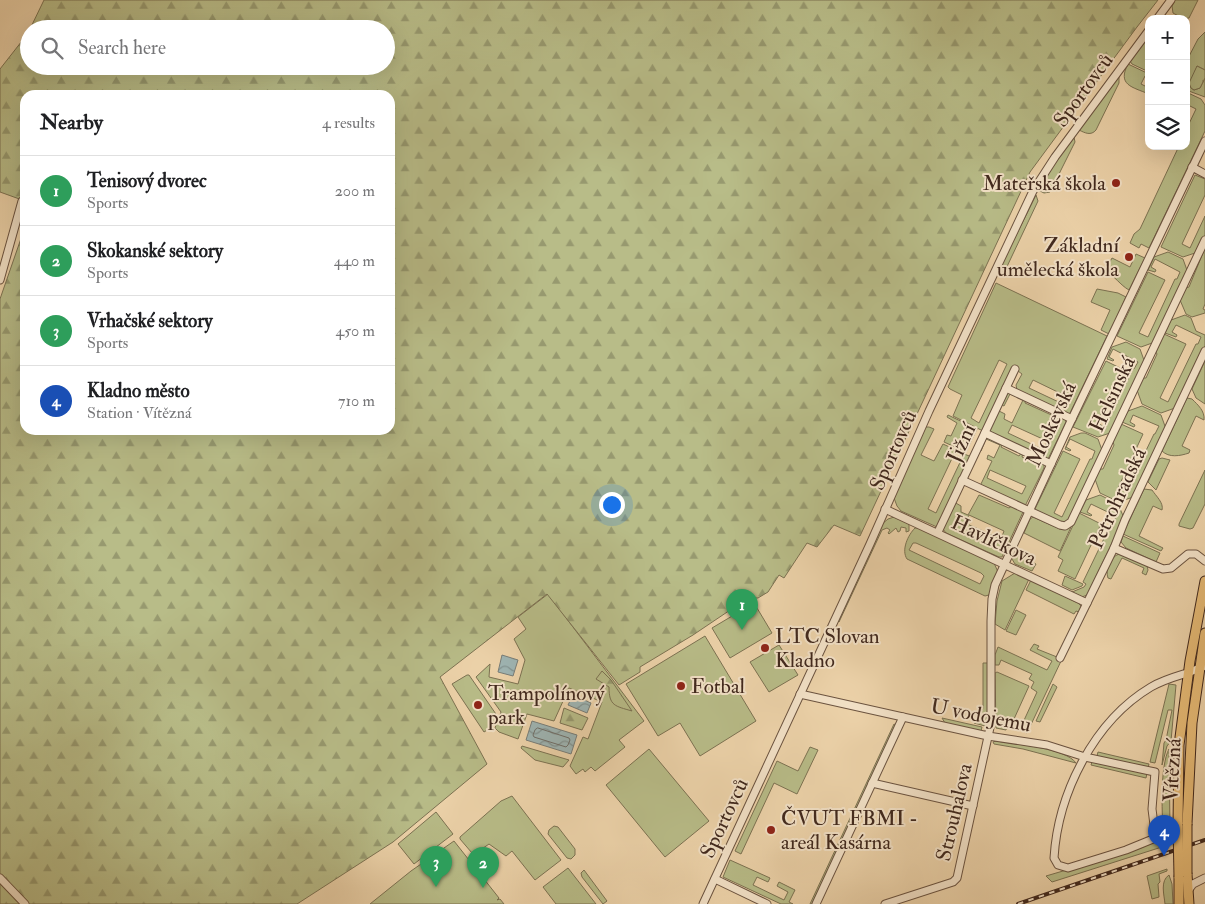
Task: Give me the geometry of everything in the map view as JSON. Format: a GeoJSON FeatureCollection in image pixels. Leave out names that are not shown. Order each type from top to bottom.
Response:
{"type":"FeatureCollection","features":[{"type":"Feature","properties":{"kind":"main road","name":"Vítězná"},"geometry":{"type":"LineString","coordinates":[[1183,876],[1179,745],[1188,673],[1205,581]]}},
{"type":"Feature","properties":{"kind":"main road","name":"Vítězná"},"geometry":{"type":"LineString","coordinates":[[1182,825],[1205,633]]}},
{"type":"Feature","properties":{"kind":"main road"},"geometry":{"type":"LineString","coordinates":[[1183,876],[1188,892],[1189,904]]}},
{"type":"Feature","properties":{"kind":"main road"},"geometry":{"type":"LineString","coordinates":[[1179,904],[1183,876]]}},
{"type":"Feature","properties":{"kind":"street"},"geometry":{"type":"LineString","coordinates":[[1160,15],[1171,0]]}},
{"type":"Feature","properties":{"kind":"street","name":"Sportovců"},"geometry":{"type":"LineString","coordinates":[[703,904],[1033,191],[1055,157],[1145,35]]}},
{"type":"Feature","properties":{"kind":"street","name":"Moskevská"},"geometry":{"type":"LineString","coordinates":[[988,736],[991,723],[992,600],[1004,564],[1205,141]]}},
{"type":"Feature","properties":{"kind":"street"},"geometry":{"type":"LineString","coordinates":[[1192,167],[1205,174]]}},
{"type":"Feature","properties":{"kind":"street"},"geometry":{"type":"LineString","coordinates":[[0,280],[20,208]]}},
{"type":"Feature","properties":{"kind":"street","name":"Helsinská"},"geometry":{"type":"LineString","coordinates":[[1029,511],[1062,526],[1067,525],[1072,520],[1205,240]]}},
{"type":"Feature","properties":{"kind":"street","name":"Petrohradská"},"geometry":{"type":"LineString","coordinates":[[1060,658],[1114,548],[1125,520],[1205,351]]}},
{"type":"Feature","properties":{"kind":"street","name":"Jižní"},"geometry":{"type":"LineString","coordinates":[[938,532],[1015,369]]}},
{"type":"Feature","properties":{"kind":"street"},"geometry":{"type":"LineString","coordinates":[[1006,388],[1072,419]]}},
{"type":"Feature","properties":{"kind":"street"},"geometry":{"type":"LineString","coordinates":[[985,433],[1051,464]]}},
{"type":"Feature","properties":{"kind":"street"},"geometry":{"type":"LineString","coordinates":[[962,480],[1029,511]]}},
{"type":"Feature","properties":{"kind":"street","name":"Havlíčkova"},"geometry":{"type":"LineString","coordinates":[[885,509],[938,532],[1087,603]]}},
{"type":"Feature","properties":{"kind":"street"},"geometry":{"type":"LineString","coordinates":[[1114,548],[1164,569],[1171,568],[1188,554],[1196,554],[1205,560]]}},
{"type":"Feature","properties":{"kind":"street"},"geometry":{"type":"LineString","coordinates":[[1085,757],[1113,720],[1134,699],[1161,681],[1202,667]]}},
{"type":"Feature","properties":{"kind":"street","name":"U vodojemu"},"geometry":{"type":"LineString","coordinates":[[800,694],[988,736],[1047,745],[1085,757],[1155,772]]}},
{"type":"Feature","properties":{"kind":"street"},"geometry":{"type":"LineString","coordinates":[[816,904],[903,717]]}},
{"type":"Feature","properties":{"kind":"street","name":"Strouhalova"},"geometry":{"type":"LineString","coordinates":[[885,904],[955,881],[988,736]]}},
{"type":"Feature","properties":{"kind":"street","name":"Vítězná"},"geometry":{"type":"LineString","coordinates":[[1085,757],[1073,779],[1063,808],[1054,856],[1057,864],[1066,868],[1151,840],[1155,831],[1152,809],[1155,772]]}},
{"type":"Feature","properties":{"kind":"street"},"geometry":{"type":"LineString","coordinates":[[872,783],[973,806]]}},
{"type":"Feature","properties":{"kind":"street"},"geometry":{"type":"LineString","coordinates":[[0,878],[24,904]]}},
{"type":"Feature","properties":{"kind":"street"},"geometry":{"type":"LineString","coordinates":[[1188,892],[1193,884],[1205,878]]}},
{"type":"Feature","properties":{"kind":"street"},"geometry":{"type":"LineString","coordinates":[[715,879],[767,904]]}},
{"type":"Feature","properties":{"kind":"green space"},"geometry":{"type":"Polygon","coordinates":[[[44,0],[1158,0],[1030,172],[860,536],[834,525],[817,547],[807,543],[784,578],[779,575],[768,592],[758,598],[748,598],[693,635],[640,667],[640,672],[619,685],[547,594],[440,677],[487,764],[393,842],[297,904],[0,904],[0,299],[20,241],[20,435],[395,435],[395,90],[20,90],[20,199],[0,192],[0,69],[20,43],[20,75],[395,75],[395,20],[34,20],[44,0]]]}},
{"type":"Feature","properties":{"kind":"green space"},"geometry":{"type":"Polygon","coordinates":[[[1175,0],[1198,0],[1190,16],[1173,13],[1172,6],[1175,0]]]}},
{"type":"Feature","properties":{"kind":"green space"},"geometry":{"type":"Polygon","coordinates":[[[1205,32],[1205,70],[1197,66],[1191,88],[1194,90],[1200,88],[1205,78],[1205,97],[1190,91],[1190,54],[1198,39],[1205,32]]]}},
{"type":"Feature","properties":{"kind":"green space"},"geometry":{"type":"Polygon","coordinates":[[[1145,41],[1145,70],[1132,64],[1130,61],[1145,41]]]}},
{"type":"Feature","properties":{"kind":"green space"},"geometry":{"type":"Polygon","coordinates":[[[1128,64],[1145,72],[1141,84],[1145,86],[1145,92],[1132,87],[1125,81],[1125,71],[1128,64]]]}},
{"type":"Feature","properties":{"kind":"green space"},"geometry":{"type":"Polygon","coordinates":[[[1197,66],[1205,70],[1205,78],[1200,88],[1194,90],[1191,88],[1190,81],[1197,66]]]}},
{"type":"Feature","properties":{"kind":"green space"},"geometry":{"type":"Polygon","coordinates":[[[1119,76],[1119,83],[1096,130],[1086,133],[1079,130],[1119,76]]]}},
{"type":"Feature","properties":{"kind":"green space"},"geometry":{"type":"Polygon","coordinates":[[[1190,94],[1201,99],[1205,105],[1205,131],[1149,248],[1141,244],[1139,248],[1130,243],[1134,234],[1140,229],[1177,150],[1190,150],[1190,122],[1196,109],[1190,106],[1190,94]]]}},
{"type":"Feature","properties":{"kind":"green space"},"geometry":{"type":"Polygon","coordinates":[[[1074,137],[1075,142],[1050,192],[1044,193],[1038,190],[1048,173],[1074,137]]]}},
{"type":"Feature","properties":{"kind":"green space"},"geometry":{"type":"Polygon","coordinates":[[[1195,175],[1205,179],[1205,195],[1182,244],[1190,248],[1205,216],[1205,237],[1198,252],[1183,257],[1161,247],[1195,175]]]}},
{"type":"Feature","properties":{"kind":"green space"},"geometry":{"type":"Polygon","coordinates":[[[1036,195],[1038,201],[1001,276],[997,274],[1036,195]]]}},
{"type":"Feature","properties":{"kind":"green space"},"geometry":{"type":"Polygon","coordinates":[[[1205,248],[1205,304],[1203,309],[1205,313],[1192,317],[1186,314],[1180,300],[1186,288],[1189,287],[1205,248]]]}},
{"type":"Feature","properties":{"kind":"green space"},"geometry":{"type":"Polygon","coordinates":[[[1168,252],[1183,259],[1188,273],[1155,342],[1141,347],[1117,336],[1148,272],[1165,280],[1139,333],[1148,337],[1180,272],[1155,259],[1151,267],[1156,270],[1155,272],[1148,270],[1154,257],[1168,252]]]}},
{"type":"Feature","properties":{"kind":"green space"},"geometry":{"type":"Polygon","coordinates":[[[1136,254],[1145,258],[1129,290],[1105,271],[1112,258],[1130,267],[1136,254]]]}},
{"type":"Feature","properties":{"kind":"green space"},"geometry":{"type":"Polygon","coordinates":[[[996,283],[1107,336],[1069,415],[1017,390],[1016,385],[1022,374],[1014,368],[983,431],[953,416],[962,395],[948,387],[996,283]],[[999,360],[971,418],[979,423],[1007,364],[999,360]],[[1033,380],[1029,388],[1065,405],[1068,397],[1033,380]]]}},
{"type":"Feature","properties":{"kind":"green space"},"geometry":{"type":"Polygon","coordinates":[[[1097,289],[1118,293],[1126,297],[1109,334],[1101,330],[1110,310],[1091,302],[1097,289]]]}},
{"type":"Feature","properties":{"kind":"green space"},"geometry":{"type":"Polygon","coordinates":[[[1185,315],[1191,318],[1196,331],[1205,335],[1205,346],[1175,408],[1161,413],[1142,404],[1137,390],[1143,378],[1146,378],[1164,334],[1186,344],[1160,398],[1168,402],[1201,337],[1176,325],[1172,332],[1177,335],[1176,337],[1165,333],[1171,320],[1185,315]]]}},
{"type":"Feature","properties":{"kind":"green space"},"geometry":{"type":"Polygon","coordinates":[[[1126,342],[1140,349],[1145,363],[1113,432],[1098,437],[1073,427],[1106,361],[1122,369],[1097,423],[1105,427],[1138,362],[1113,349],[1109,357],[1114,360],[1107,359],[1112,347],[1126,342]]]}},
{"type":"Feature","properties":{"kind":"green space"},"geometry":{"type":"Polygon","coordinates":[[[1205,361],[1205,404],[1196,398],[1192,389],[1205,361]]]}},
{"type":"Feature","properties":{"kind":"green space"},"geometry":{"type":"Polygon","coordinates":[[[1009,392],[1026,399],[1025,403],[1058,418],[1062,416],[1065,418],[1066,422],[1048,459],[990,433],[989,428],[997,410],[1005,414],[1004,419],[1012,423],[1023,400],[1010,394],[1004,406],[1000,404],[1009,392]],[[1012,425],[1008,433],[1044,450],[1047,441],[1012,425]]]}},
{"type":"Feature","properties":{"kind":"green space"},"geometry":{"type":"Polygon","coordinates":[[[1187,398],[1192,399],[1201,408],[1204,420],[1196,416],[1182,446],[1190,450],[1189,453],[1171,456],[1162,451],[1187,398]]]}},
{"type":"Feature","properties":{"kind":"green space"},"geometry":{"type":"Polygon","coordinates":[[[1142,406],[1161,415],[1166,429],[1133,497],[1119,502],[1100,493],[1095,479],[1100,469],[1103,469],[1121,424],[1143,434],[1118,488],[1126,492],[1159,426],[1133,415],[1130,422],[1135,425],[1134,427],[1122,422],[1128,411],[1142,406]]]}},
{"type":"Feature","properties":{"kind":"green space"},"geometry":{"type":"Polygon","coordinates":[[[948,415],[977,429],[966,452],[944,442],[947,435],[951,436],[957,423],[947,417],[948,415]]]}},
{"type":"Feature","properties":{"kind":"green space"},"geometry":{"type":"Polygon","coordinates":[[[925,427],[934,429],[921,455],[934,461],[943,444],[956,450],[928,509],[936,513],[964,454],[972,457],[937,527],[901,511],[894,498],[925,427]]]}},
{"type":"Feature","properties":{"kind":"green space"},"geometry":{"type":"Polygon","coordinates":[[[1081,433],[1098,439],[1103,453],[1071,519],[1064,524],[1035,509],[1063,451],[1080,459],[1054,513],[1062,517],[1095,451],[1070,439],[1066,447],[1071,450],[1065,449],[1070,437],[1081,433]]]}},
{"type":"Feature","properties":{"kind":"green space"},"geometry":{"type":"Polygon","coordinates":[[[987,437],[1003,443],[1001,447],[1019,456],[1022,452],[1022,457],[1037,464],[1044,463],[1044,468],[1025,506],[980,486],[992,461],[987,459],[988,455],[994,458],[1000,445],[986,439],[981,451],[980,447],[987,437]],[[990,470],[987,478],[1022,494],[1026,486],[990,470]]]}},
{"type":"Feature","properties":{"kind":"green space"},"geometry":{"type":"Polygon","coordinates":[[[1159,459],[1170,460],[1156,490],[1148,482],[1159,459]]]}},
{"type":"Feature","properties":{"kind":"green space"},"geometry":{"type":"Polygon","coordinates":[[[1205,470],[1205,504],[1193,528],[1179,526],[1179,524],[1205,470]]]}},
{"type":"Feature","properties":{"kind":"green space"},"geometry":{"type":"Polygon","coordinates":[[[1144,489],[1152,490],[1161,502],[1162,510],[1153,506],[1139,536],[1163,548],[1161,551],[1123,534],[1144,489]]]}},
{"type":"Feature","properties":{"kind":"green space"},"geometry":{"type":"Polygon","coordinates":[[[979,495],[1009,508],[1013,505],[1023,512],[1002,557],[946,533],[943,529],[954,502],[961,506],[961,512],[968,515],[979,495]],[[969,515],[965,523],[1001,539],[1004,531],[969,515]]]}},
{"type":"Feature","properties":{"kind":"green space"},"geometry":{"type":"Polygon","coordinates":[[[1100,495],[1118,504],[1124,518],[1087,595],[1082,597],[1072,592],[1084,587],[1086,584],[1083,582],[1116,516],[1091,504],[1087,512],[1091,516],[1080,512],[1086,500],[1100,495]]]}},
{"type":"Feature","properties":{"kind":"green space"},"geometry":{"type":"Polygon","coordinates":[[[1079,513],[1101,524],[1075,579],[1058,571],[1063,560],[1058,557],[1079,513]]]}},
{"type":"Feature","properties":{"kind":"green space"},"geometry":{"type":"Polygon","coordinates":[[[894,517],[909,524],[909,531],[906,532],[906,528],[901,527],[900,531],[898,532],[896,528],[889,534],[890,530],[887,528],[882,530],[839,622],[838,620],[882,524],[894,517]]]}},
{"type":"Feature","properties":{"kind":"green space"},"geometry":{"type":"Polygon","coordinates":[[[1033,517],[1060,529],[1071,527],[1060,551],[1024,533],[1030,519],[1033,517]]]}},
{"type":"Feature","properties":{"kind":"green space"},"geometry":{"type":"Polygon","coordinates":[[[915,528],[920,528],[994,563],[998,572],[989,595],[985,596],[907,559],[905,547],[915,528]],[[913,543],[909,550],[980,584],[984,576],[981,573],[913,543]]]}},
{"type":"Feature","properties":{"kind":"green space"},"geometry":{"type":"Polygon","coordinates":[[[1123,536],[1160,553],[1156,562],[1126,548],[1121,542],[1123,536]]]}},
{"type":"Feature","properties":{"kind":"green space"},"geometry":{"type":"Polygon","coordinates":[[[1014,554],[1036,564],[1032,571],[1015,564],[1012,559],[1014,554]]]}},
{"type":"Feature","properties":{"kind":"green space"},"geometry":{"type":"Polygon","coordinates":[[[1119,554],[1147,566],[1146,575],[1142,573],[1144,568],[1122,558],[1111,579],[1108,578],[1109,564],[1119,554]]]}},
{"type":"Feature","properties":{"kind":"green space"},"geometry":{"type":"Polygon","coordinates":[[[1015,573],[1029,579],[1005,630],[995,624],[997,601],[1002,581],[1015,573]]]}},
{"type":"Feature","properties":{"kind":"green space"},"geometry":{"type":"Polygon","coordinates":[[[1065,576],[1083,584],[1082,586],[1072,590],[1062,585],[1065,576]]]}},
{"type":"Feature","properties":{"kind":"green space"},"geometry":{"type":"Polygon","coordinates":[[[1031,580],[1078,603],[1081,606],[1079,612],[1076,611],[1074,614],[1026,590],[1031,580]]]}},
{"type":"Feature","properties":{"kind":"green space"},"geometry":{"type":"Polygon","coordinates":[[[548,594],[644,721],[619,740],[625,747],[595,771],[591,767],[585,772],[583,769],[576,774],[570,766],[583,737],[588,739],[602,702],[569,688],[554,721],[527,714],[518,739],[499,732],[495,728],[501,712],[476,677],[490,664],[489,677],[518,684],[525,660],[514,639],[526,629],[518,617],[548,594]]]}},
{"type":"Feature","properties":{"kind":"green space"},"geometry":{"type":"Polygon","coordinates":[[[754,603],[772,633],[730,658],[712,628],[754,603]]]}},
{"type":"Feature","properties":{"kind":"green space"},"geometry":{"type":"Polygon","coordinates":[[[1016,610],[1026,615],[1016,635],[1006,631],[1016,610]]]}},
{"type":"Feature","properties":{"kind":"green space","name":"Fotbal"},"geometry":{"type":"Polygon","coordinates":[[[705,636],[756,721],[700,756],[680,723],[658,736],[626,684],[705,636]]]}},
{"type":"Feature","properties":{"kind":"green space"},"geometry":{"type":"Polygon","coordinates":[[[1034,644],[1039,646],[1037,649],[1062,659],[1027,733],[1020,729],[1037,692],[1031,688],[1034,682],[1029,679],[1032,674],[1001,660],[999,665],[995,665],[995,655],[998,647],[1047,670],[1052,661],[1030,650],[1034,644]]]}},
{"type":"Feature","properties":{"kind":"green space"},"geometry":{"type":"Polygon","coordinates":[[[779,645],[798,675],[769,692],[750,662],[779,645]]]}},
{"type":"Feature","properties":{"kind":"green space"},"geometry":{"type":"Polygon","coordinates":[[[983,663],[989,663],[989,721],[985,726],[974,723],[983,708],[983,663]]]}},
{"type":"Feature","properties":{"kind":"green space"},"geometry":{"type":"Polygon","coordinates":[[[602,671],[611,680],[632,711],[617,706],[612,702],[609,687],[596,679],[602,671]]]}},
{"type":"Feature","properties":{"kind":"green space"},"geometry":{"type":"Polygon","coordinates":[[[997,672],[1029,686],[1014,719],[1011,719],[1006,730],[996,728],[995,673],[997,672]]]}},
{"type":"Feature","properties":{"kind":"green space","name":"Trampolínový park"},"geometry":{"type":"Polygon","coordinates":[[[469,675],[498,717],[492,727],[484,732],[452,684],[469,675]]]}},
{"type":"Feature","properties":{"kind":"green space"},"geometry":{"type":"Polygon","coordinates":[[[1053,684],[1057,687],[1040,722],[1036,721],[1053,684]]]}},
{"type":"Feature","properties":{"kind":"green space"},"geometry":{"type":"Polygon","coordinates":[[[1169,684],[1176,685],[1171,741],[1167,746],[1162,765],[1164,743],[1172,710],[1168,710],[1155,763],[1150,762],[1169,684]]]}},
{"type":"Feature","properties":{"kind":"green space"},"geometry":{"type":"Polygon","coordinates":[[[564,708],[588,718],[582,730],[560,723],[564,708]]]}},
{"type":"Feature","properties":{"kind":"green space"},"geometry":{"type":"Polygon","coordinates":[[[942,718],[982,727],[981,731],[945,723],[942,718]]]}},
{"type":"Feature","properties":{"kind":"green space"},"geometry":{"type":"Polygon","coordinates":[[[894,724],[896,725],[813,904],[810,904],[894,724]]]}},
{"type":"Feature","properties":{"kind":"green space"},"geometry":{"type":"Polygon","coordinates":[[[993,742],[1051,750],[1070,758],[1076,763],[1023,749],[994,744],[993,742]]]}},
{"type":"Feature","properties":{"kind":"green space"},"geometry":{"type":"Polygon","coordinates":[[[522,746],[569,760],[563,767],[535,760],[521,748],[522,746]]]}},
{"type":"Feature","properties":{"kind":"green space"},"geometry":{"type":"Polygon","coordinates":[[[810,747],[818,750],[797,794],[774,783],[741,854],[735,851],[777,761],[798,771],[810,747]]]}},
{"type":"Feature","properties":{"kind":"green space"},"geometry":{"type":"Polygon","coordinates":[[[649,749],[709,821],[665,857],[606,785],[649,749]]]}},
{"type":"Feature","properties":{"kind":"green space"},"geometry":{"type":"Polygon","coordinates":[[[1169,749],[1169,834],[1163,831],[1162,801],[1164,766],[1169,749]]]}},
{"type":"Feature","properties":{"kind":"green space"},"geometry":{"type":"Polygon","coordinates":[[[1098,752],[1149,764],[1148,768],[1099,758],[1097,756],[1098,752]]]}},
{"type":"Feature","properties":{"kind":"green space"},"geometry":{"type":"Polygon","coordinates":[[[1092,762],[1147,773],[1146,778],[1091,765],[1092,762]]]}},
{"type":"Feature","properties":{"kind":"green space"},"geometry":{"type":"Polygon","coordinates":[[[512,796],[561,860],[535,880],[512,851],[506,856],[489,844],[476,853],[472,853],[460,839],[501,801],[512,796]]]}},
{"type":"Feature","properties":{"kind":"green space"},"geometry":{"type":"Polygon","coordinates":[[[436,812],[453,834],[414,864],[398,844],[436,812]]]}},
{"type":"Feature","properties":{"kind":"green space"},"geometry":{"type":"Polygon","coordinates":[[[554,826],[558,827],[575,849],[575,855],[571,859],[567,858],[548,834],[549,830],[554,826]]]}},
{"type":"Feature","properties":{"kind":"green space"},"geometry":{"type":"Polygon","coordinates":[[[1161,839],[1165,840],[1165,846],[1052,882],[1046,876],[1141,848],[1161,839]]]}},
{"type":"Feature","properties":{"kind":"green space"},"geometry":{"type":"Polygon","coordinates":[[[454,841],[499,898],[497,900],[500,899],[504,904],[370,904],[411,871],[454,841]]]}},
{"type":"Feature","properties":{"kind":"green space"},"geometry":{"type":"Polygon","coordinates":[[[730,860],[770,878],[768,882],[757,877],[753,885],[784,900],[788,892],[777,886],[779,882],[795,890],[789,902],[793,904],[781,904],[723,877],[730,860]]]}},
{"type":"Feature","properties":{"kind":"green space"},"geometry":{"type":"Polygon","coordinates":[[[568,868],[596,904],[556,904],[543,887],[568,868]]]}},
{"type":"Feature","properties":{"kind":"green space"},"geometry":{"type":"Polygon","coordinates":[[[1167,869],[1167,871],[1159,874],[1159,897],[1152,899],[1147,876],[1167,869]]]}},
{"type":"Feature","properties":{"kind":"green space"},"geometry":{"type":"Polygon","coordinates":[[[584,870],[607,901],[603,904],[582,877],[581,873],[584,870]]]}},
{"type":"Feature","properties":{"kind":"green space"},"geometry":{"type":"Polygon","coordinates":[[[1169,875],[1172,884],[1173,904],[1165,904],[1164,881],[1169,875]]]}},
{"type":"Feature","properties":{"kind":"water"},"geometry":{"type":"Polygon","coordinates":[[[502,655],[518,660],[513,676],[498,672],[502,655]]]}},
{"type":"Feature","properties":{"kind":"water"},"geometry":{"type":"Polygon","coordinates":[[[573,695],[591,703],[587,713],[568,705],[573,695]]]}},
{"type":"Feature","properties":{"kind":"water"},"geometry":{"type":"Polygon","coordinates":[[[532,721],[577,735],[571,754],[526,740],[532,721]]]}},
{"type":"Feature","properties":{"kind":"railway"},"geometry":{"type":"LineString","coordinates":[[1018,904],[1205,840]]}},
{"type":"Feature","properties":{"kind":"place","name":"Mateřská škola"},"geometry":{"type":"Point","coordinates":[1116,183]}},
{"type":"Feature","properties":{"kind":"place","name":"Základní umělecká škola"},"geometry":{"type":"Point","coordinates":[1129,257]}},
{"type":"Feature","properties":{"kind":"place","name":"Tenisový dvorec"},"geometry":{"type":"Point","coordinates":[742,630]}},
{"type":"Feature","properties":{"kind":"place","name":"LTC Slovan Kladno"},"geometry":{"type":"Point","coordinates":[765,648]}},
{"type":"Feature","properties":{"kind":"place","name":"Fotbal"},"geometry":{"type":"Point","coordinates":[681,686]}},
{"type":"Feature","properties":{"kind":"place","name":"Trampolínový park"},"geometry":{"type":"Point","coordinates":[478,705]}},
{"type":"Feature","properties":{"kind":"place","name":"ČVUT FBMI - areál Kasárna"},"geometry":{"type":"Point","coordinates":[771,830]}},
{"type":"Feature","properties":{"kind":"place","name":"Kladno město"},"geometry":{"type":"Point","coordinates":[1164,856]}},
{"type":"Feature","properties":{"kind":"place","name":"Vrhačské sektory"},"geometry":{"type":"Point","coordinates":[436,887]}},
{"type":"Feature","properties":{"kind":"place","name":"Skokanské sektory"},"geometry":{"type":"Point","coordinates":[483,888]}}]}
